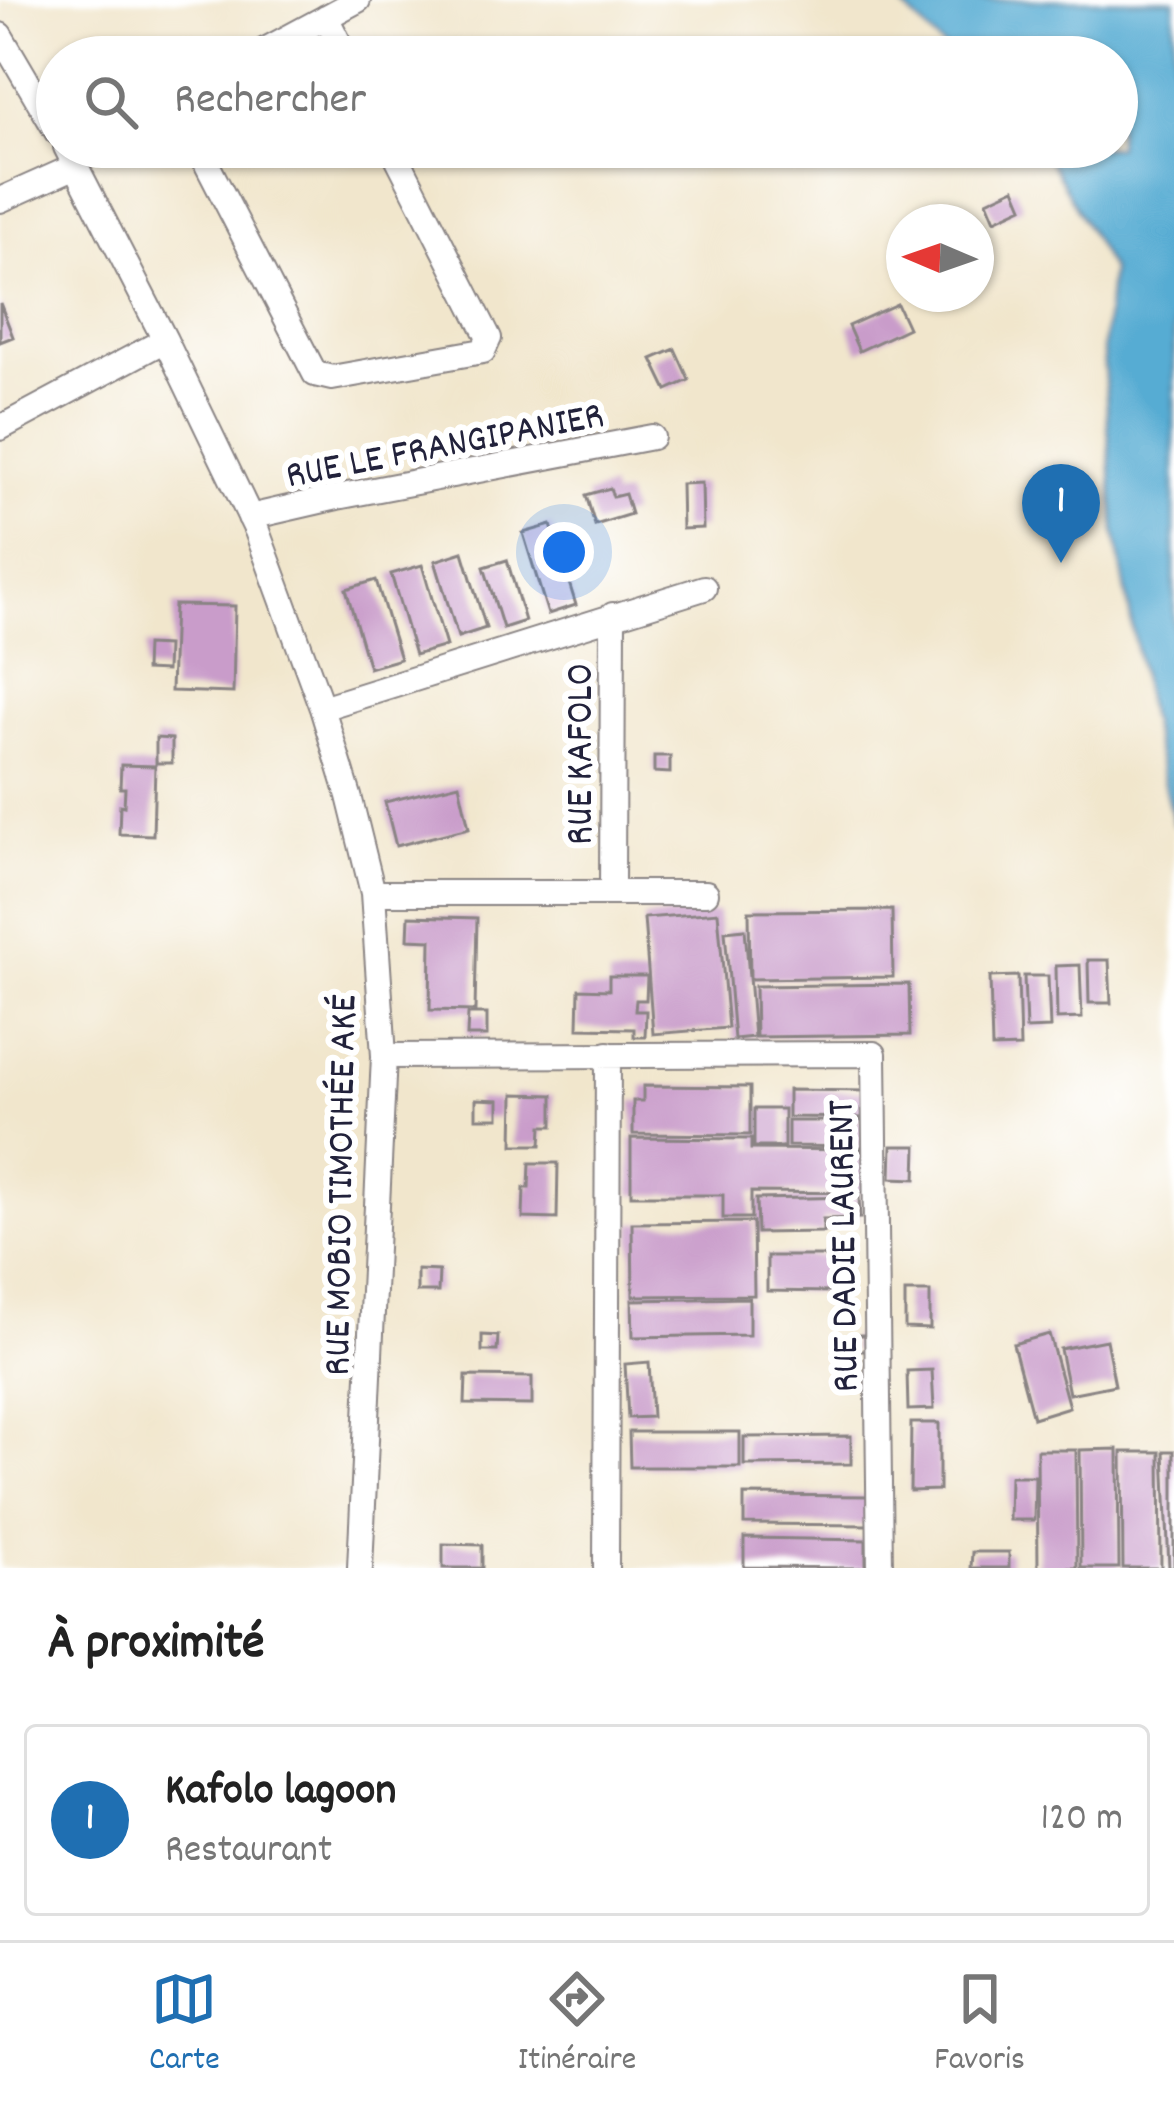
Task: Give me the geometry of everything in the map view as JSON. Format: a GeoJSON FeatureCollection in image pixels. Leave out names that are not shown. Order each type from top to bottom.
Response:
{"type":"FeatureCollection","features":[{"type":"Feature","properties":{"kind":"street"},"geometry":{"type":"LineString","coordinates":[[291,36],[358,0]]}},
{"type":"Feature","properties":{"kind":"street"},"geometry":{"type":"LineString","coordinates":[[326,17],[336,36]]}},
{"type":"Feature","properties":{"kind":"street"},"geometry":{"type":"LineString","coordinates":[[0,35],[36,96]]}},
{"type":"Feature","properties":{"kind":"street"},"geometry":{"type":"LineString","coordinates":[[0,200],[51,168]]}},
{"type":"Feature","properties":{"kind":"street","name":"RUE MOBIO TIMOTHÉE AKÉ"},"geometry":{"type":"LineString","coordinates":[[81,168],[250,518],[322,708],[373,893],[384,1056],[360,1568]]}},
{"type":"Feature","properties":{"kind":"street"},"geometry":{"type":"LineString","coordinates":[[209,168],[315,374],[332,378],[483,351],[489,338],[403,168]]}},
{"type":"Feature","properties":{"kind":"street"},"geometry":{"type":"LineString","coordinates":[[0,428],[166,340]]}},
{"type":"Feature","properties":{"kind":"street","name":"RUE LE FRANGIPANIER"},"geometry":{"type":"LineString","coordinates":[[250,518],[652,437]]}},
{"type":"Feature","properties":{"kind":"street"},"geometry":{"type":"LineString","coordinates":[[322,708],[704,588]]}},
{"type":"Feature","properties":{"kind":"street","name":"RUE KAFOLO"},"geometry":{"type":"LineString","coordinates":[[612,892],[613,615]]}},
{"type":"Feature","properties":{"kind":"street"},"geometry":{"type":"LineString","coordinates":[[373,893],[706,893]]}},
{"type":"Feature","properties":{"kind":"street"},"geometry":{"type":"LineString","coordinates":[[606,1568],[608,1054]]}},
{"type":"Feature","properties":{"kind":"street","name":"RUE DADIE LAURENT"},"geometry":{"type":"LineString","coordinates":[[384,1056],[874,1054],[880,1568]]}},
{"type":"Feature","properties":{"kind":"water"},"geometry":{"type":"Polygon","coordinates":[[[897,0],[1174,0],[1174,827],[1148,715],[1115,530],[1103,350],[1111,270],[1054,168],[1138,168],[1138,36],[932,36],[897,0]]]}},
{"type":"Feature","properties":{"kind":"building"},"geometry":{"type":"Polygon","coordinates":[[[1015,188],[1023,207],[995,220],[994,204],[987,201],[1015,188]]]}},
{"type":"Feature","properties":{"kind":"building"},"geometry":{"type":"Polygon","coordinates":[[[0,303],[13,337],[0,342],[0,303]]]}},
{"type":"Feature","properties":{"kind":"building"},"geometry":{"type":"Polygon","coordinates":[[[886,309],[901,312],[908,328],[859,351],[848,326],[886,309]]]}},
{"type":"Feature","properties":{"kind":"building"},"geometry":{"type":"Polygon","coordinates":[[[675,349],[689,380],[667,390],[652,359],[675,349]]]}},
{"type":"Feature","properties":{"kind":"building"},"geometry":{"type":"Polygon","coordinates":[[[702,483],[703,528],[682,529],[681,484],[702,483]]]}},
{"type":"Feature","properties":{"kind":"building"},"geometry":{"type":"Polygon","coordinates":[[[610,488],[613,497],[625,494],[631,514],[595,525],[586,495],[610,488]]]}},
{"type":"Feature","properties":{"kind":"building"},"geometry":{"type":"Polygon","coordinates":[[[551,525],[576,605],[548,614],[523,533],[551,525]]]}},
{"type":"Feature","properties":{"kind":"building"},"geometry":{"type":"Polygon","coordinates":[[[463,552],[486,628],[458,637],[435,561],[463,552]]]}},
{"type":"Feature","properties":{"kind":"building"},"geometry":{"type":"Polygon","coordinates":[[[507,560],[525,621],[503,628],[484,567],[507,560]]]}},
{"type":"Feature","properties":{"kind":"building"},"geometry":{"type":"Polygon","coordinates":[[[422,565],[446,646],[415,655],[391,574],[422,565]]]}},
{"type":"Feature","properties":{"kind":"building"},"geometry":{"type":"Polygon","coordinates":[[[376,580],[400,659],[369,668],[346,589],[376,580]]]}},
{"type":"Feature","properties":{"kind":"building"},"geometry":{"type":"Polygon","coordinates":[[[174,605],[235,606],[233,693],[171,691],[174,605]]]}},
{"type":"Feature","properties":{"kind":"building"},"geometry":{"type":"Polygon","coordinates":[[[146,645],[167,646],[166,671],[145,670],[146,645]]]}},
{"type":"Feature","properties":{"kind":"building"},"geometry":{"type":"Polygon","coordinates":[[[156,738],[172,739],[172,763],[156,763],[156,738]]]}},
{"type":"Feature","properties":{"kind":"building"},"geometry":{"type":"Polygon","coordinates":[[[654,756],[670,756],[670,773],[654,772],[654,756]]]}},
{"type":"Feature","properties":{"kind":"building"},"geometry":{"type":"Polygon","coordinates":[[[121,765],[155,766],[153,835],[119,834],[125,788],[120,788],[121,765]]]}},
{"type":"Feature","properties":{"kind":"building"},"geometry":{"type":"Polygon","coordinates":[[[459,784],[469,828],[396,846],[385,802],[459,784]]]}},
{"type":"Feature","properties":{"kind":"building"},"geometry":{"type":"Polygon","coordinates":[[[892,910],[893,977],[750,979],[749,911],[892,910]]]}},
{"type":"Feature","properties":{"kind":"building"},"geometry":{"type":"Polygon","coordinates":[[[718,912],[728,1028],[653,1034],[644,918],[718,912]]]}},
{"type":"Feature","properties":{"kind":"building"},"geometry":{"type":"Polygon","coordinates":[[[409,916],[477,918],[475,1011],[430,1010],[431,940],[408,939],[409,916]]]}},
{"type":"Feature","properties":{"kind":"building"},"geometry":{"type":"Polygon","coordinates":[[[745,929],[754,1037],[734,1039],[725,931],[745,929]]]}},
{"type":"Feature","properties":{"kind":"building"},"geometry":{"type":"Polygon","coordinates":[[[1088,960],[1109,960],[1111,1003],[1089,1003],[1088,960]]]}},
{"type":"Feature","properties":{"kind":"building"},"geometry":{"type":"Polygon","coordinates":[[[1080,965],[1082,1018],[1057,1019],[1056,966],[1080,965]]]}},
{"type":"Feature","properties":{"kind":"building"},"geometry":{"type":"Polygon","coordinates":[[[609,976],[647,976],[646,1000],[636,1000],[635,1011],[646,1011],[645,1037],[634,1037],[634,1029],[578,1028],[579,989],[609,990],[609,976]]]}},
{"type":"Feature","properties":{"kind":"building"},"geometry":{"type":"Polygon","coordinates":[[[1018,976],[1020,1047],[992,1048],[990,977],[1018,976]]]}},
{"type":"Feature","properties":{"kind":"building"},"geometry":{"type":"Polygon","coordinates":[[[1024,976],[1048,976],[1050,1028],[1026,1029],[1024,976]]]}},
{"type":"Feature","properties":{"kind":"building"},"geometry":{"type":"Polygon","coordinates":[[[909,984],[910,1035],[756,1037],[755,986],[909,984]]]}},
{"type":"Feature","properties":{"kind":"building"},"geometry":{"type":"Polygon","coordinates":[[[468,1014],[487,1014],[487,1036],[467,1036],[468,1014]]]}},
{"type":"Feature","properties":{"kind":"building"},"geometry":{"type":"Polygon","coordinates":[[[643,1086],[750,1087],[750,1135],[633,1134],[633,1101],[643,1101],[643,1086]]]}},
{"type":"Feature","properties":{"kind":"building"},"geometry":{"type":"Polygon","coordinates":[[[788,1090],[869,1091],[868,1118],[788,1117],[788,1090]]]}},
{"type":"Feature","properties":{"kind":"building"},"geometry":{"type":"Polygon","coordinates":[[[514,1094],[553,1095],[553,1126],[542,1126],[541,1145],[513,1145],[514,1094]]]}},
{"type":"Feature","properties":{"kind":"building"},"geometry":{"type":"Polygon","coordinates":[[[476,1099],[499,1100],[499,1118],[476,1118],[476,1099]]]}},
{"type":"Feature","properties":{"kind":"building"},"geometry":{"type":"Polygon","coordinates":[[[754,1109],[784,1109],[784,1147],[754,1147],[754,1109]]]}},
{"type":"Feature","properties":{"kind":"building"},"geometry":{"type":"Polygon","coordinates":[[[788,1121],[866,1121],[866,1147],[788,1146],[788,1121]]]}},
{"type":"Feature","properties":{"kind":"building"},"geometry":{"type":"Polygon","coordinates":[[[631,1138],[751,1139],[751,1149],[867,1150],[867,1193],[751,1192],[751,1218],[723,1218],[723,1195],[631,1195],[631,1138]]]}},
{"type":"Feature","properties":{"kind":"building"},"geometry":{"type":"Polygon","coordinates":[[[892,1146],[917,1146],[916,1179],[891,1178],[892,1146]]]}},
{"type":"Feature","properties":{"kind":"building"},"geometry":{"type":"Polygon","coordinates":[[[530,1163],[558,1163],[557,1219],[523,1218],[530,1163]]]}},
{"type":"Feature","properties":{"kind":"building"},"geometry":{"type":"Polygon","coordinates":[[[859,1197],[860,1218],[823,1219],[823,1232],[757,1233],[756,1199],[859,1197]]]}},
{"type":"Feature","properties":{"kind":"building"},"geometry":{"type":"Polygon","coordinates":[[[753,1222],[754,1295],[633,1296],[632,1223],[753,1222]]]}},
{"type":"Feature","properties":{"kind":"building"},"geometry":{"type":"Polygon","coordinates":[[[767,1256],[832,1256],[832,1292],[767,1291],[767,1256]]]}},
{"type":"Feature","properties":{"kind":"building"},"geometry":{"type":"Polygon","coordinates":[[[417,1270],[439,1271],[438,1292],[417,1292],[417,1270]]]}},
{"type":"Feature","properties":{"kind":"building"},"geometry":{"type":"Polygon","coordinates":[[[905,1292],[930,1292],[930,1329],[905,1328],[905,1292]]]}},
{"type":"Feature","properties":{"kind":"building"},"geometry":{"type":"Polygon","coordinates":[[[749,1298],[749,1335],[633,1337],[632,1300],[749,1298]]]}},
{"type":"Feature","properties":{"kind":"building"},"geometry":{"type":"Polygon","coordinates":[[[1049,1334],[1069,1407],[1033,1418],[1013,1344],[1049,1334]]]}},
{"type":"Feature","properties":{"kind":"building"},"geometry":{"type":"Polygon","coordinates":[[[482,1335],[498,1336],[497,1351],[482,1351],[482,1335]]]}},
{"type":"Feature","properties":{"kind":"building"},"geometry":{"type":"Polygon","coordinates":[[[852,1335],[867,1335],[867,1351],[852,1351],[852,1335]]]}},
{"type":"Feature","properties":{"kind":"building"},"geometry":{"type":"Polygon","coordinates":[[[1106,1340],[1115,1385],[1069,1394],[1060,1349],[1106,1340]]]}},
{"type":"Feature","properties":{"kind":"building"},"geometry":{"type":"Polygon","coordinates":[[[649,1362],[652,1417],[628,1418],[625,1364],[649,1362]]]}},
{"type":"Feature","properties":{"kind":"building"},"geometry":{"type":"Polygon","coordinates":[[[932,1370],[934,1409],[908,1410],[907,1371],[932,1370]]]}},
{"type":"Feature","properties":{"kind":"building"},"geometry":{"type":"Polygon","coordinates":[[[466,1376],[532,1377],[532,1405],[465,1404],[466,1376]]]}},
{"type":"Feature","properties":{"kind":"building"},"geometry":{"type":"Polygon","coordinates":[[[911,1423],[939,1423],[939,1490],[910,1491],[911,1423]]]}},
{"type":"Feature","properties":{"kind":"building"},"geometry":{"type":"Polygon","coordinates":[[[629,1432],[740,1432],[740,1467],[630,1467],[629,1432]]]}},
{"type":"Feature","properties":{"kind":"building"},"geometry":{"type":"Polygon","coordinates":[[[851,1436],[851,1464],[744,1465],[744,1437],[851,1436]]]}},
{"type":"Feature","properties":{"kind":"building"},"geometry":{"type":"Polygon","coordinates":[[[1118,1449],[1119,1568],[1081,1568],[1080,1450],[1118,1449]]]}},
{"type":"Feature","properties":{"kind":"building"},"geometry":{"type":"Polygon","coordinates":[[[1037,1450],[1076,1450],[1077,1568],[1038,1568],[1037,1450]]]}},
{"type":"Feature","properties":{"kind":"building"},"geometry":{"type":"Polygon","coordinates":[[[1164,1451],[1174,1451],[1174,1568],[1169,1568],[1164,1451]]]}},
{"type":"Feature","properties":{"kind":"building"},"geometry":{"type":"Polygon","coordinates":[[[1122,1452],[1160,1452],[1161,1568],[1123,1568],[1122,1452]]]}},
{"type":"Feature","properties":{"kind":"building"},"geometry":{"type":"Polygon","coordinates":[[[1010,1476],[1035,1476],[1034,1520],[1009,1520],[1010,1476]]]}},
{"type":"Feature","properties":{"kind":"building"},"geometry":{"type":"Polygon","coordinates":[[[744,1495],[868,1496],[868,1525],[744,1524],[744,1495]]]}},
{"type":"Feature","properties":{"kind":"building"},"geometry":{"type":"Polygon","coordinates":[[[744,1538],[866,1540],[866,1568],[744,1567],[744,1538]]]}},
{"type":"Feature","properties":{"kind":"building"},"geometry":{"type":"Polygon","coordinates":[[[443,1544],[482,1545],[482,1568],[443,1568],[443,1544]]]}},
{"type":"Feature","properties":{"kind":"building"},"geometry":{"type":"Polygon","coordinates":[[[972,1552],[1009,1552],[1009,1568],[971,1568],[972,1552]]]}},
{"type":"Feature","properties":{"kind":"place","name":"Kafolo lagoon"},"geometry":{"type":"Point","coordinates":[1061,563]}}]}
